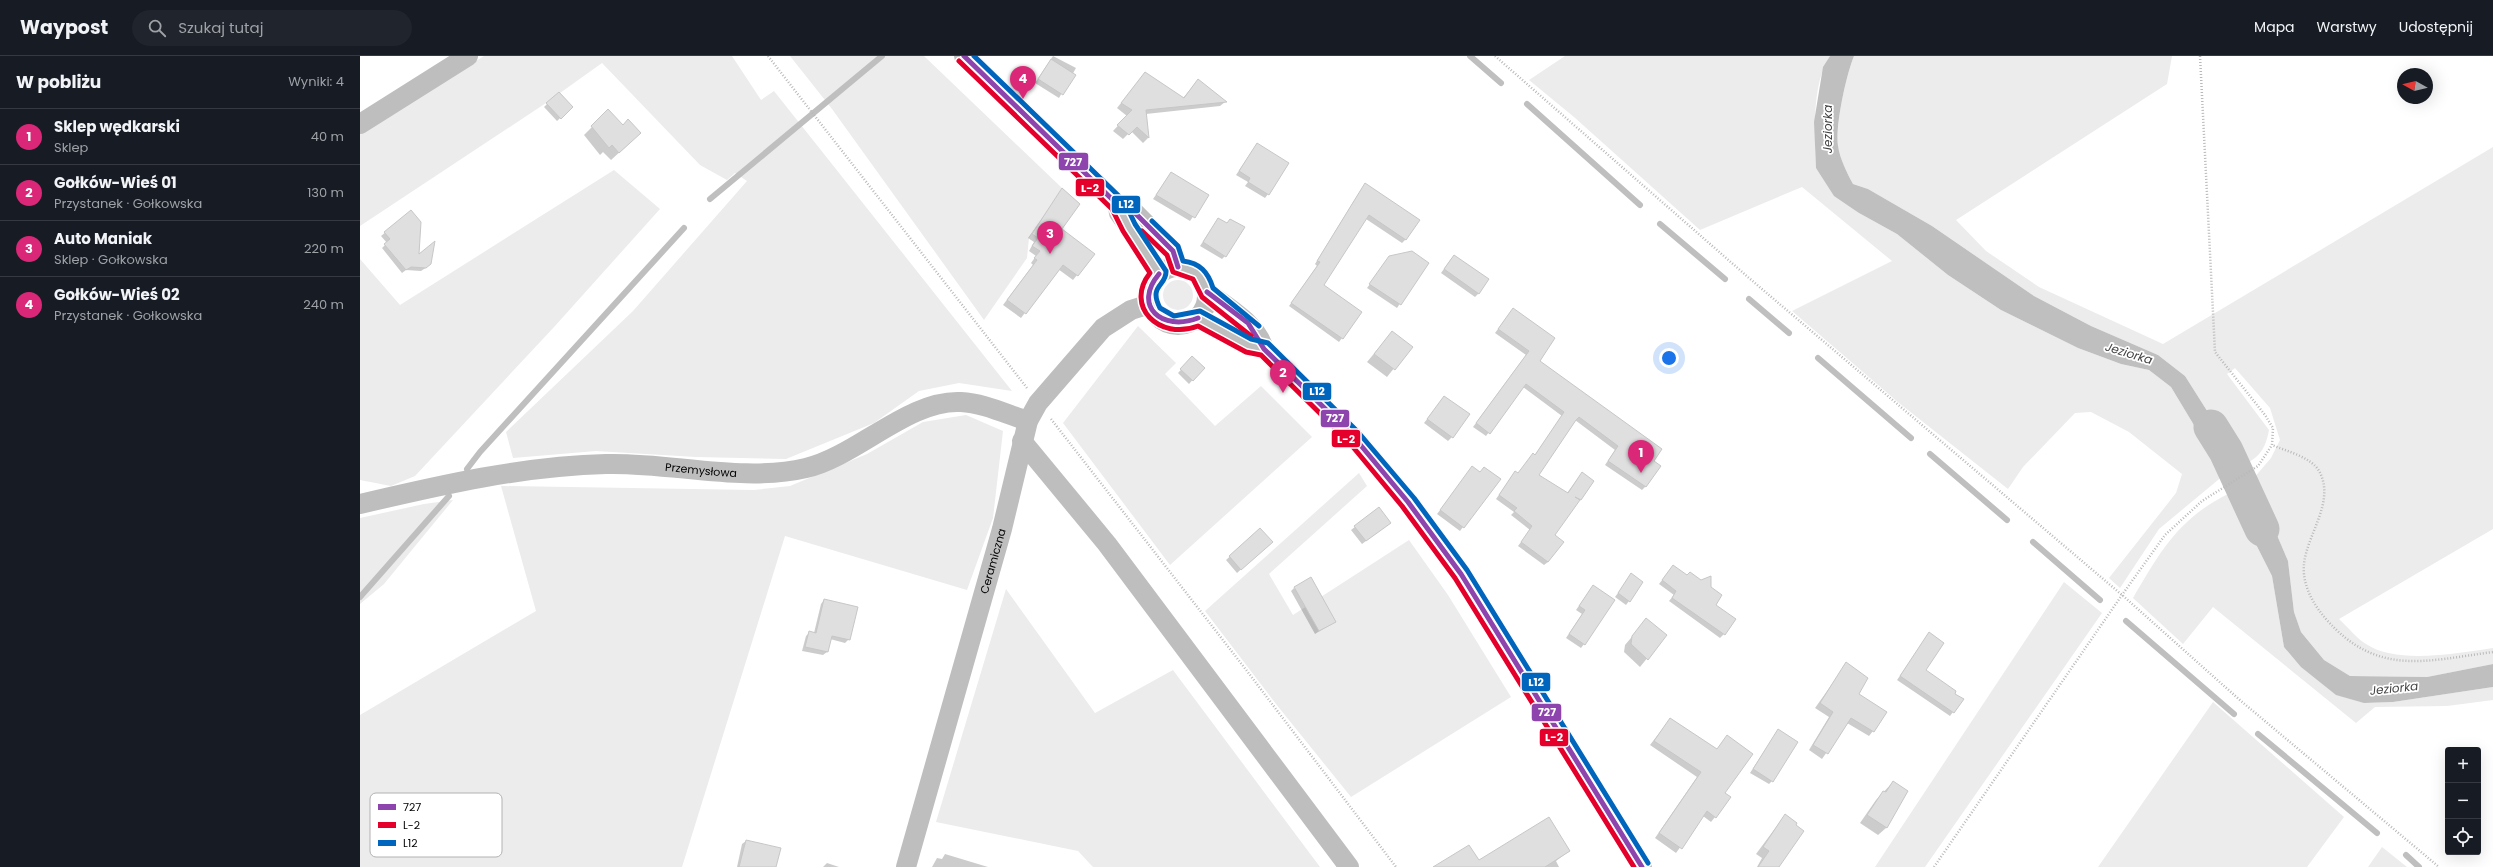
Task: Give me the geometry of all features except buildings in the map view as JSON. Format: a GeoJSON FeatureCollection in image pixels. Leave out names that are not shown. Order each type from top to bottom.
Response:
{"type":"FeatureCollection","features":[{"type":"Feature","properties":{"kind":"street"},"geometry":{"type":"LineString","coordinates":[[360,124],[468,56]]}},
{"type":"Feature","properties":{"kind":"street"},"geometry":{"type":"LineString","coordinates":[[964,56],[1118,205],[1129,207],[1173,251],[1178,267]]}},
{"type":"Feature","properties":{"kind":"street"},"geometry":{"type":"LineString","coordinates":[[1118,205],[1119,213],[1140,242],[1159,274]]}},
{"type":"Feature","properties":{"kind":"street"},"geometry":{"type":"LineString","coordinates":[[1178,267],[1191,269],[1198,274],[1204,282],[1207,292],[1207,301],[1198,318],[1184,324],[1170,324],[1158,316],[1150,304],[1151,285],[1164,270],[1178,267]]}},
{"type":"Feature","properties":{"kind":"street"},"geometry":{"type":"LineString","coordinates":[[1207,292],[1249,324],[1258,335],[1264,349],[1353,436],[1408,502],[1461,574],[1642,867]]}},
{"type":"Feature","properties":{"kind":"street","name":"Ceramiczna"},"geometry":{"type":"LineString","coordinates":[[906,867],[1002,529],[1028,421],[1038,403],[1103,328],[1131,310],[1150,304]]}},
{"type":"Feature","properties":{"kind":"street"},"geometry":{"type":"LineString","coordinates":[[1198,318],[1249,346],[1264,349]]}},
{"type":"Feature","properties":{"kind":"street","name":"Przemysłowa"},"geometry":{"type":"LineString","coordinates":[[360,504],[430,488],[534,469],[571,466],[607,464],[748,473],[794,471],[827,461],[918,412],[950,402],[971,403],[1028,421]]}},
{"type":"Feature","properties":{"kind":"street"},"geometry":{"type":"LineString","coordinates":[[1022,441],[1107,544],[1348,867]]}},
{"type":"Feature","properties":{"kind":"path"},"geometry":{"type":"LineString","coordinates":[[768,56],[1248,672],[1396,867]]}},
{"type":"Feature","properties":{"kind":"path"},"geometry":{"type":"LineString","coordinates":[[1495,56],[1749,278],[2122,595],[2241,701],[2439,867]]}},
{"type":"Feature","properties":{"kind":"path"},"geometry":{"type":"LineString","coordinates":[[1934,867],[2165,535],[2202,501],[2258,466],[2272,445],[2273,428],[2265,415],[2215,352],[2200,56]]}},
{"type":"Feature","properties":{"kind":"path"},"geometry":{"type":"LineString","coordinates":[[2272,445],[2310,462],[2319,470],[2323,481],[2325,494],[2304,565],[2312,603],[2339,634],[2368,653],[2410,662],[2493,652]]}},
{"type":"Feature","properties":{"kind":"shaded area"},"geometry":{"type":"Polygon","coordinates":[[[484,56],[732,56],[761,100],[774,91],[1012,391],[959,383],[919,391],[874,423],[786,459],[696,457],[596,451],[513,458],[506,432],[633,311],[747,181],[735,173],[727,180],[700,165],[602,63],[546,103],[360,226],[360,133],[484,56]]]}},
{"type":"Feature","properties":{"kind":"shaded area"},"geometry":{"type":"Polygon","coordinates":[[[790,56],[924,56],[1062,188],[1029,238],[1027,258],[984,320],[832,109],[790,56]]]}},
{"type":"Feature","properties":{"kind":"shaded area"},"geometry":{"type":"Polygon","coordinates":[[[1565,56],[1830,56],[1824,68],[1817,95],[1815,125],[1816,168],[1859,213],[1897,234],[1948,275],[2001,310],[2078,348],[2121,364],[2149,370],[2171,387],[2224,475],[2159,529],[2120,588],[2109,578],[2176,493],[2182,474],[2129,432],[2091,412],[2075,413],[2023,467],[2008,489],[1899,403],[1792,311],[1892,261],[1802,187],[1700,230],[1574,117],[1529,80],[1565,56]]]}},
{"type":"Feature","properties":{"kind":"shaded area"},"geometry":{"type":"Polygon","coordinates":[[[1854,56],[2172,56],[2167,84],[1956,220],[1986,251],[2039,287],[2163,344],[2493,147],[2493,529],[2339,619],[2362,642],[2379,650],[2394,654],[2428,656],[2493,648],[2493,664],[2427,677],[2350,676],[2324,660],[2301,632],[2294,612],[2288,561],[2253,479],[2271,458],[2280,440],[2270,408],[2235,368],[2227,374],[2269,430],[2263,448],[2257,456],[2242,466],[2185,376],[2158,355],[2091,326],[2034,296],[1932,226],[1868,189],[1853,184],[1840,156],[1837,138],[1842,101],[1854,56]]]}},
{"type":"Feature","properties":{"kind":"shaded area"},"geometry":{"type":"Polygon","coordinates":[[[614,170],[660,209],[555,326],[415,476],[391,486],[360,480],[360,259],[400,305],[614,170]]]}},
{"type":"Feature","properties":{"kind":"shaded area"},"geometry":{"type":"Polygon","coordinates":[[[1178,280],[1189,284],[1193,295],[1189,306],[1178,310],[1167,306],[1163,295],[1167,284],[1178,280]]]}},
{"type":"Feature","properties":{"kind":"shaded area"},"geometry":{"type":"Polygon","coordinates":[[[1138,326],[1176,363],[1165,374],[1215,426],[1261,386],[1312,437],[1170,565],[1063,423],[1138,326]]]}},
{"type":"Feature","properties":{"kind":"shaded area"},"geometry":{"type":"Polygon","coordinates":[[[966,415],[1003,431],[993,518],[967,590],[785,536],[682,867],[360,867],[360,715],[536,611],[501,486],[754,490],[790,486],[867,454],[923,422],[966,415]]]}},
{"type":"Feature","properties":{"kind":"shaded area"},"geometry":{"type":"Polygon","coordinates":[[[1359,473],[1367,486],[1269,574],[1293,615],[1409,540],[1448,595],[1511,697],[1351,797],[1276,704],[1205,611],[1359,473]]]}},
{"type":"Feature","properties":{"kind":"shaded area"},"geometry":{"type":"Polygon","coordinates":[[[2230,493],[2272,576],[2284,647],[2364,703],[2393,702],[2493,687],[2493,700],[2447,706],[2375,707],[2356,723],[2213,607],[2183,644],[2133,598],[2163,550],[2184,525],[2197,513],[2230,493]]]}},
{"type":"Feature","properties":{"kind":"shaded area"},"geometry":{"type":"Polygon","coordinates":[[[453,500],[384,584],[360,604],[360,518],[424,504],[453,500]]]}},
{"type":"Feature","properties":{"kind":"shaded area"},"geometry":{"type":"Polygon","coordinates":[[[2064,582],[2102,613],[1925,867],[1875,867],[2064,582]]]}},
{"type":"Feature","properties":{"kind":"shaded area"},"geometry":{"type":"Polygon","coordinates":[[[1006,589],[1095,713],[1173,670],[1320,867],[1093,867],[1078,851],[936,822],[1006,589]]]}},
{"type":"Feature","properties":{"kind":"shaded area"},"geometry":{"type":"Polygon","coordinates":[[[2213,702],[2344,817],[2307,867],[2098,867],[2213,702]]]}},
{"type":"Feature","properties":{"kind":"shaded area"},"geometry":{"type":"Polygon","coordinates":[[[2382,847],[2407,867],[2368,867],[2382,847]]]}},
{"type":"Feature","properties":{"kind":"water"},"geometry":{"type":"Polygon","coordinates":[[[1830,56],[1854,56],[1842,101],[1837,137],[1840,156],[1853,184],[1868,189],[1932,226],[2034,296],[2091,326],[2158,355],[2185,376],[2242,466],[2224,475],[2171,387],[2149,370],[2121,364],[2078,348],[2001,310],[1948,275],[1897,234],[1859,213],[1834,196],[1816,168],[1814,122],[1823,67],[1830,56]]]}},
{"type":"Feature","properties":{"kind":"water"},"geometry":{"type":"Polygon","coordinates":[[[2253,479],[2288,561],[2294,612],[2301,632],[2324,660],[2350,676],[2427,677],[2493,664],[2493,687],[2393,702],[2364,703],[2336,695],[2301,667],[2284,647],[2272,576],[2230,493],[2253,479]]]}},
{"type":"Feature","properties":{"kind":"waterway"},"geometry":{"type":"LineString","coordinates":[[710,199],[882,56]]}},
{"type":"Feature","properties":{"kind":"waterway"},"geometry":{"type":"LineString","coordinates":[[1470,56],[1501,83]]}},
{"type":"Feature","properties":{"kind":"waterway"},"geometry":{"type":"LineString","coordinates":[[1527,104],[1640,205]]}},
{"type":"Feature","properties":{"kind":"waterway"},"geometry":{"type":"LineString","coordinates":[[1660,224],[1725,279]]}},
{"type":"Feature","properties":{"kind":"waterway"},"geometry":{"type":"LineString","coordinates":[[467,469],[480,452],[684,228]]}},
{"type":"Feature","properties":{"kind":"waterway"},"geometry":{"type":"LineString","coordinates":[[1749,299],[1789,333]]}},
{"type":"Feature","properties":{"kind":"waterway"},"geometry":{"type":"LineString","coordinates":[[1818,358],[1911,438]]}},
{"type":"Feature","properties":{"kind":"waterway","name":"Jeziorka"},"geometry":{"type":"LineString","coordinates":[[2211,427],[2226,451],[2262,529]]}},
{"type":"Feature","properties":{"kind":"waterway"},"geometry":{"type":"LineString","coordinates":[[1930,454],[2007,520]]}},
{"type":"Feature","properties":{"kind":"waterway"},"geometry":{"type":"LineString","coordinates":[[360,597],[449,496]]}},
{"type":"Feature","properties":{"kind":"waterway"},"geometry":{"type":"LineString","coordinates":[[2033,542],[2100,600]]}},
{"type":"Feature","properties":{"kind":"waterway"},"geometry":{"type":"LineString","coordinates":[[2126,621],[2234,714]]}},
{"type":"Feature","properties":{"kind":"waterway"},"geometry":{"type":"LineString","coordinates":[[2258,734],[2377,833]]}},
{"type":"Feature","properties":{"kind":"waterway"},"geometry":{"type":"LineString","coordinates":[[2406,855],[2419,867]]}},
{"type":"Feature","properties":{"kind":"transit line","name":"727"},"geometry":{"type":"LineString","coordinates":[[964,56],[1118,205],[1129,207],[1173,251],[1178,267]]}},
{"type":"Feature","properties":{"kind":"transit line","name":"L12"},"geometry":{"type":"LineString","coordinates":[[974,56],[1124,201],[1135,224],[1166,271],[1166,276],[1159,286],[1156,295],[1160,308],[1174,316],[1200,311],[1251,339],[1268,343],[1358,432],[1414,498],[1467,570],[1648,863]]}},
{"type":"Feature","properties":{"kind":"transit line","name":"L-2"},"geometry":{"type":"LineString","coordinates":[[959,61],[1112,209],[1123,231],[1150,273],[1143,285],[1141,297],[1143,308],[1150,318],[1159,325],[1170,329],[1184,329],[1198,326],[1246,352],[1261,355],[1348,441],[1402,506],[1455,578],[1634,867]]}},
{"type":"Feature","properties":{"kind":"transit line","name":"L12"},"geometry":{"type":"LineString","coordinates":[[1152,221],[1178,246],[1183,261],[1199,266],[1209,277],[1213,288],[1259,326]]}},
{"type":"Feature","properties":{"kind":"transit line","name":"L-2"},"geometry":{"type":"LineString","coordinates":[[1142,231],[1167,255],[1173,272],[1193,279],[1202,297],[1251,336]]}},
{"type":"Feature","properties":{"kind":"transit line","name":"727"},"geometry":{"type":"LineString","coordinates":[[1159,274],[1151,286],[1149,296],[1150,306],[1155,313],[1163,319],[1173,322],[1198,318]]}},
{"type":"Feature","properties":{"kind":"transit line","name":"727"},"geometry":{"type":"LineString","coordinates":[[1207,292],[1248,323],[1264,349],[1353,436],[1408,502],[1461,574],[1642,867]]}},
{"type":"Feature","properties":{"kind":"place","name":"Gołków-Wieś 02"},"geometry":{"type":"Point","coordinates":[1023,99]}},
{"type":"Feature","properties":{"kind":"place","name":"Auto Maniak"},"geometry":{"type":"Point","coordinates":[1050,254]}},
{"type":"Feature","properties":{"kind":"place","name":"Gołków-Wieś 01"},"geometry":{"type":"Point","coordinates":[1283,393]}},
{"type":"Feature","properties":{"kind":"place","name":"Sklep wędkarski"},"geometry":{"type":"Point","coordinates":[1641,473]}}]}
